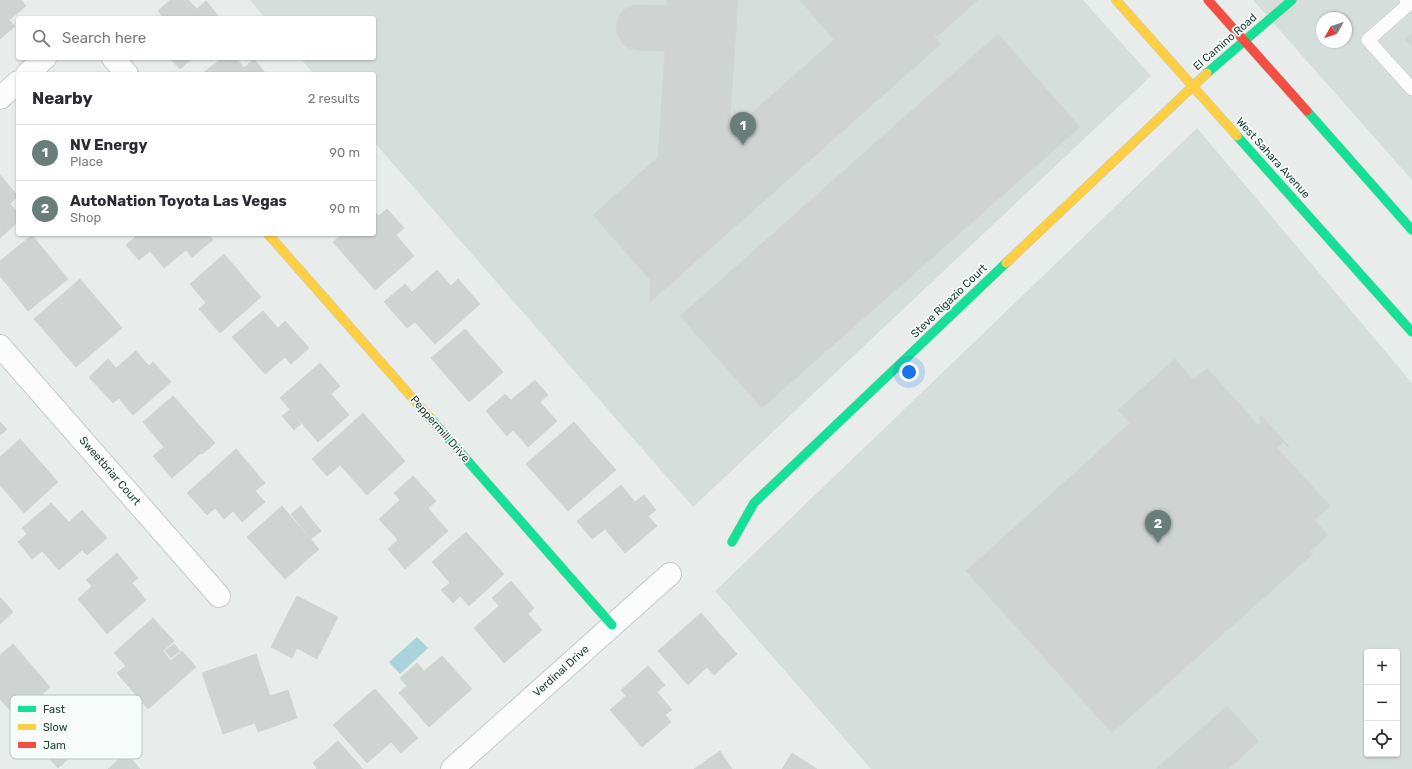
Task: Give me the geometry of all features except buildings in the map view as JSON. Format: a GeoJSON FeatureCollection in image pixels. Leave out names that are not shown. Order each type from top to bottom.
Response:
{"type":"FeatureCollection","features":[{"type":"Feature","properties":{"kind":"street","name":"West Sahara Avenue"},"geometry":{"type":"LineString","coordinates":[[1116,0],[1412,332]]}},
{"type":"Feature","properties":{"kind":"street"},"geometry":{"type":"LineString","coordinates":[[1208,0],[1411,226]]}},
{"type":"Feature","properties":{"kind":"street","name":"El Camino Road"},"geometry":{"type":"LineString","coordinates":[[1192,86],[1292,0]]}},
{"type":"Feature","properties":{"kind":"street"},"geometry":{"type":"LineString","coordinates":[[29,72],[43,60]]}},
{"type":"Feature","properties":{"kind":"street"},"geometry":{"type":"LineString","coordinates":[[115,60],[125,72]]}},
{"type":"Feature","properties":{"kind":"street"},"geometry":{"type":"LineString","coordinates":[[0,98],[16,84]]}},
{"type":"Feature","properties":{"kind":"street","name":"Steve Rigazio Court"},"geometry":{"type":"LineString","coordinates":[[732,542],[754,503],[1192,86]]}},
{"type":"Feature","properties":{"kind":"street","name":"Peppermill Drive"},"geometry":{"type":"LineString","coordinates":[[270,236],[612,625]]}},
{"type":"Feature","properties":{"kind":"street","name":"Sweetbriar Court"},"geometry":{"type":"LineString","coordinates":[[0,346],[219,596]]}},
{"type":"Feature","properties":{"kind":"street","name":"Verdinal Drive"},"geometry":{"type":"LineString","coordinates":[[452,769],[670,574]]}},
{"type":"Feature","properties":{"kind":"lane"},"geometry":{"type":"LineString","coordinates":[[1409,2],[1368,40],[1412,89]]}},
{"type":"Feature","properties":{"kind":"shaded area"},"geometry":{"type":"Polygon","coordinates":[[[250,0],[1083,0],[1151,76],[693,507],[376,144],[376,72],[312,72],[302,60],[376,60],[376,16],[263,16],[250,0]]]}},
{"type":"Feature","properties":{"kind":"shaded area"},"geometry":{"type":"Polygon","coordinates":[[[1253,0],[1412,0],[1412,180],[1253,0]]]}},
{"type":"Feature","properties":{"kind":"shaded area"},"geometry":{"type":"Polygon","coordinates":[[[1197,128],[1412,383],[1412,769],[871,769],[715,591],[1197,128]]]}},
{"type":"Feature","properties":{"kind":"water"},"geometry":{"type":"Polygon","coordinates":[[[417,637],[428,648],[400,674],[389,662],[417,637]]]}},
{"type":"Feature","properties":{"kind":"traffic: fast"},"geometry":{"type":"LineString","coordinates":[[1207,73],[1292,0]]}},
{"type":"Feature","properties":{"kind":"traffic: fast"},"geometry":{"type":"LineString","coordinates":[[1307,111],[1412,230]]}},
{"type":"Feature","properties":{"kind":"traffic: fast"},"geometry":{"type":"LineString","coordinates":[[1237,136],[1412,332]]}},
{"type":"Feature","properties":{"kind":"traffic: fast"},"geometry":{"type":"LineString","coordinates":[[732,542],[754,503],[1006,263]]}},
{"type":"Feature","properties":{"kind":"traffic: fast"},"geometry":{"type":"LineString","coordinates":[[430,418],[612,625]]}},
{"type":"Feature","properties":{"kind":"traffic: slow"},"geometry":{"type":"LineString","coordinates":[[1116,0],[1237,136]]}},
{"type":"Feature","properties":{"kind":"traffic: slow"},"geometry":{"type":"LineString","coordinates":[[1006,263],[1207,73]]}},
{"type":"Feature","properties":{"kind":"traffic: slow"},"geometry":{"type":"LineString","coordinates":[[270,236],[430,418]]}},
{"type":"Feature","properties":{"kind":"traffic: jam"},"geometry":{"type":"LineString","coordinates":[[1208,0],[1307,111]]}},
{"type":"Feature","properties":{"kind":"place","name":"NV Energy"},"geometry":{"type":"Point","coordinates":[743,145]}},
{"type":"Feature","properties":{"kind":"place","name":"AutoNation Toyota Las Vegas"},"geometry":{"type":"Point","coordinates":[1158,543]}}]}
